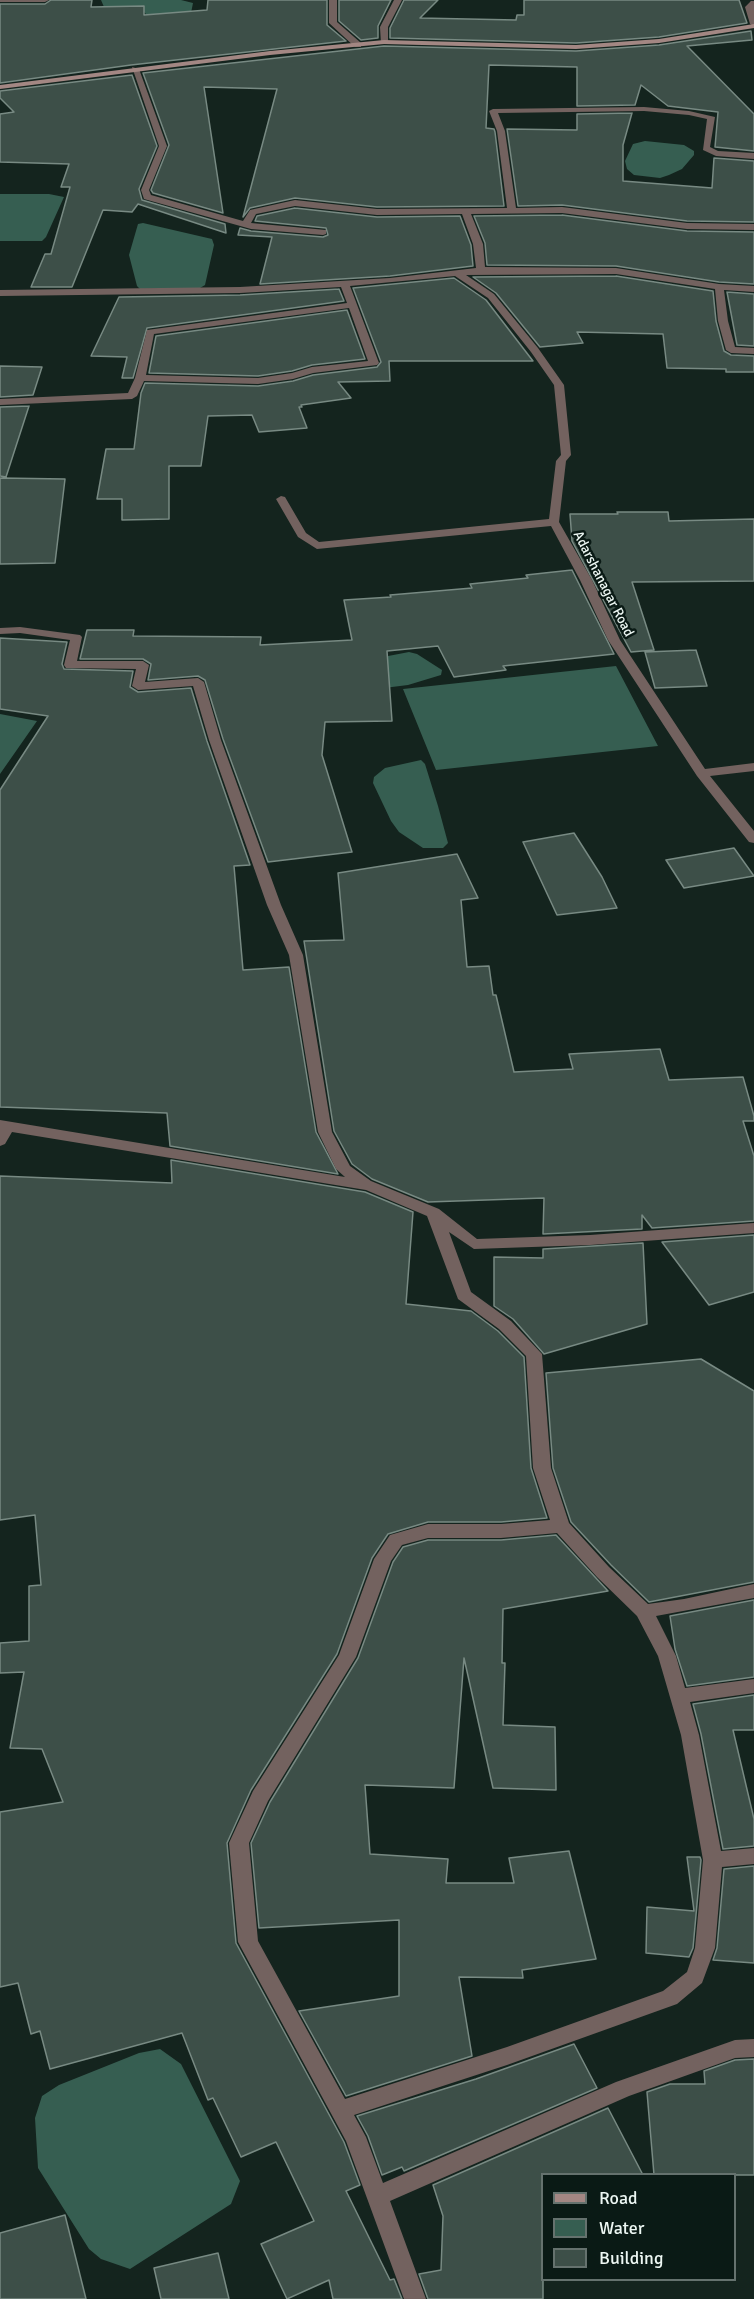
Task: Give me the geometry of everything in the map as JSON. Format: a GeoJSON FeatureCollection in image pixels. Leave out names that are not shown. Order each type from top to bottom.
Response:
{"type":"FeatureCollection","features":[{"type":"Feature","properties":{"kind":"main road"},"geometry":{"type":"LineString","coordinates":[[0,87],[135,69],[384,42],[576,47],[659,41],[754,25]]}},
{"type":"Feature","properties":{"kind":"street"},"geometry":{"type":"LineString","coordinates":[[0,0],[45,0]]}},
{"type":"Feature","properties":{"kind":"street"},"geometry":{"type":"LineString","coordinates":[[333,0],[333,23],[358,45]]}},
{"type":"Feature","properties":{"kind":"street"},"geometry":{"type":"LineString","coordinates":[[384,42],[384,27],[398,0]]}},
{"type":"Feature","properties":{"kind":"street"},"geometry":{"type":"LineString","coordinates":[[754,3],[749,7],[754,25]]}},
{"type":"Feature","properties":{"kind":"street"},"geometry":{"type":"LineString","coordinates":[[135,69],[163,147],[145,190],[147,197],[246,224],[323,232]]}},
{"type":"Feature","properties":{"kind":"street"},"geometry":{"type":"LineString","coordinates":[[512,210],[501,131],[493,111],[644,108],[700,115],[711,117],[706,148],[716,153],[754,156]]}},
{"type":"Feature","properties":{"kind":"street"},"geometry":{"type":"LineString","coordinates":[[246,224],[253,212],[295,203],[377,212],[512,210],[596,213],[687,226],[754,227]]}},
{"type":"Feature","properties":{"kind":"street"},"geometry":{"type":"LineString","coordinates":[[466,212],[478,244],[481,270]]}},
{"type":"Feature","properties":{"kind":"street"},"geometry":{"type":"LineString","coordinates":[[0,293],[207,291],[344,283],[481,270],[616,271],[719,287],[754,289]]}},
{"type":"Feature","properties":{"kind":"street","name":"Adarshanagar Road"},"geometry":{"type":"LineString","coordinates":[[457,273],[491,296],[535,350],[559,385],[566,455],[561,461],[554,522],[586,580],[614,640],[701,773],[754,839]]}},
{"type":"Feature","properties":{"kind":"street"},"geometry":{"type":"LineString","coordinates":[[140,378],[258,381],[293,376],[312,370],[374,363],[344,283]]}},
{"type":"Feature","properties":{"kind":"street"},"geometry":{"type":"LineString","coordinates":[[719,287],[723,321],[731,350],[754,351]]}},
{"type":"Feature","properties":{"kind":"street"},"geometry":{"type":"LineString","coordinates":[[0,402],[132,396],[140,378],[150,332],[352,305]]}},
{"type":"Feature","properties":{"kind":"street"},"geometry":{"type":"LineString","coordinates":[[281,499],[302,535],[317,546],[554,522]]}},
{"type":"Feature","properties":{"kind":"street"},"geometry":{"type":"LineString","coordinates":[[0,632],[20,630],[76,637],[70,665],[142,664],[138,686],[198,682],[215,740],[274,905],[296,955],[325,1132],[344,1169],[369,1186],[434,1213],[474,1244],[590,1240],[754,1228]]}},
{"type":"Feature","properties":{"kind":"street"},"geometry":{"type":"LineString","coordinates":[[701,773],[754,767]]}},
{"type":"Feature","properties":{"kind":"street"},"geometry":{"type":"LineString","coordinates":[[2,1131],[369,1186]]}},
{"type":"Feature","properties":{"kind":"street"},"geometry":{"type":"LineString","coordinates":[[340,2110],[507,2056],[670,1998],[695,1977],[705,1948],[712,1860],[690,1735],[667,1656],[644,1611],[603,1572],[561,1526],[542,1468],[534,1354],[505,1325],[464,1295],[434,1213]]}},
{"type":"Feature","properties":{"kind":"street"},"geometry":{"type":"LineString","coordinates":[[415,2299],[355,2137],[248,1942],[239,1843],[260,1797],[347,1657],[383,1559],[396,1540],[428,1531],[501,1531],[561,1526]]}},
{"type":"Feature","properties":{"kind":"street"},"geometry":{"type":"LineString","coordinates":[[644,1611],[684,1606],[754,1591]]}},
{"type":"Feature","properties":{"kind":"street"},"geometry":{"type":"LineString","coordinates":[[679,1696],[754,1686]]}},
{"type":"Feature","properties":{"kind":"street"},"geometry":{"type":"LineString","coordinates":[[712,1860],[754,1856]]}},
{"type":"Feature","properties":{"kind":"street"},"geometry":{"type":"LineString","coordinates":[[376,2196],[623,2090],[735,2049],[754,2048]]}},
{"type":"Feature","properties":{"kind":"water"},"geometry":{"type":"Polygon","coordinates":[[[101,0],[181,0],[193,3],[191,13],[147,15],[138,6],[104,7],[101,0]]]}},
{"type":"Feature","properties":{"kind":"water"},"geometry":{"type":"Polygon","coordinates":[[[645,141],[684,145],[694,151],[694,155],[682,169],[660,178],[634,175],[627,169],[625,161],[633,144],[645,141]]]}},
{"type":"Feature","properties":{"kind":"water"},"geometry":{"type":"Polygon","coordinates":[[[0,194],[49,194],[64,197],[42,241],[0,241],[0,194]]]}},
{"type":"Feature","properties":{"kind":"water"},"geometry":{"type":"Polygon","coordinates":[[[143,223],[212,239],[214,245],[205,285],[200,288],[140,289],[137,286],[129,255],[138,224],[143,223]]]}},
{"type":"Feature","properties":{"kind":"water"},"geometry":{"type":"Polygon","coordinates":[[[409,652],[417,654],[442,670],[441,675],[408,685],[384,688],[383,657],[409,652]]]}},
{"type":"Feature","properties":{"kind":"water"},"geometry":{"type":"Polygon","coordinates":[[[616,666],[658,746],[436,770],[403,689],[616,666]]]}},
{"type":"Feature","properties":{"kind":"water"},"geometry":{"type":"Polygon","coordinates":[[[0,714],[37,721],[0,774],[0,714]]]}},
{"type":"Feature","properties":{"kind":"water"},"geometry":{"type":"Polygon","coordinates":[[[421,760],[425,764],[448,843],[443,848],[423,848],[399,832],[391,821],[373,783],[374,777],[385,768],[421,760]]]}},
{"type":"Feature","properties":{"kind":"water"},"geometry":{"type":"Polygon","coordinates":[[[160,2049],[181,2064],[240,2181],[231,2204],[130,2269],[101,2259],[89,2249],[38,2168],[35,2118],[42,2096],[59,2085],[139,2053],[160,2049]]]}},
{"type":"Feature","properties":{"kind":"building"},"geometry":{"type":"Polygon","coordinates":[[[51,0],[92,0],[91,7],[144,6],[144,15],[207,10],[208,0],[327,0],[327,25],[346,41],[131,65],[0,83],[0,4],[45,4],[51,0]]]}},
{"type":"Feature","properties":{"kind":"building"},"geometry":{"type":"Polygon","coordinates":[[[339,0],[391,0],[378,26],[378,38],[361,40],[339,21],[339,0]]]}},
{"type":"Feature","properties":{"kind":"building"},"geometry":{"type":"Polygon","coordinates":[[[404,0],[438,0],[420,18],[516,20],[517,15],[524,15],[524,0],[739,0],[747,23],[659,37],[576,43],[390,38],[390,28],[404,0]]]}},
{"type":"Feature","properties":{"kind":"building"},"geometry":{"type":"Polygon","coordinates":[[[751,31],[752,40],[687,46],[754,114],[754,151],[715,147],[718,112],[668,106],[641,85],[635,105],[577,106],[577,67],[489,65],[486,128],[494,129],[495,132],[504,206],[377,207],[295,198],[250,208],[243,217],[277,89],[204,87],[223,213],[153,193],[151,190],[169,145],[143,73],[384,46],[576,51],[659,45],[751,31]]]}},
{"type":"Feature","properties":{"kind":"building"},"geometry":{"type":"Polygon","coordinates":[[[132,75],[157,146],[139,189],[142,200],[225,224],[226,233],[138,204],[132,212],[103,210],[72,287],[31,287],[45,254],[51,254],[70,187],[61,187],[69,164],[0,162],[0,114],[14,112],[0,98],[0,91],[132,75]]]}},
{"type":"Feature","properties":{"kind":"building"},"geometry":{"type":"Polygon","coordinates":[[[632,113],[623,145],[623,181],[712,188],[714,158],[754,161],[754,222],[687,221],[562,205],[518,206],[507,129],[577,130],[577,114],[632,113]]]}},
{"type":"Feature","properties":{"kind":"building"},"geometry":{"type":"Polygon","coordinates":[[[295,208],[377,217],[460,216],[471,245],[473,266],[390,276],[260,284],[272,237],[238,235],[240,228],[323,237],[328,235],[326,228],[255,221],[257,216],[295,208]]]}},
{"type":"Feature","properties":{"kind":"building"},"geometry":{"type":"Polygon","coordinates":[[[562,215],[687,231],[754,232],[754,284],[719,282],[616,266],[487,265],[485,243],[474,216],[562,215]]]}},
{"type":"Feature","properties":{"kind":"building"},"geometry":{"type":"Polygon","coordinates":[[[616,276],[713,291],[716,321],[724,351],[731,355],[754,356],[754,372],[667,368],[663,334],[577,332],[583,343],[540,347],[496,293],[473,277],[616,276]]]}},
{"type":"Feature","properties":{"kind":"building"},"geometry":{"type":"Polygon","coordinates":[[[454,278],[486,300],[533,361],[389,361],[390,381],[338,382],[351,398],[301,405],[302,407],[299,407],[307,428],[259,432],[252,415],[208,416],[201,466],[169,466],[169,519],[122,520],[122,499],[97,499],[106,449],[134,449],[141,393],[145,383],[258,386],[293,381],[313,375],[377,367],[381,362],[353,288],[454,278]]]}},
{"type":"Feature","properties":{"kind":"building"},"geometry":{"type":"Polygon","coordinates":[[[339,289],[344,301],[147,328],[133,378],[122,378],[127,357],[91,356],[119,297],[240,295],[339,289]]]}},
{"type":"Feature","properties":{"kind":"building"},"geometry":{"type":"Polygon","coordinates":[[[727,292],[754,294],[754,346],[737,345],[727,292]]]}},
{"type":"Feature","properties":{"kind":"building"},"geometry":{"type":"Polygon","coordinates":[[[347,310],[365,359],[312,365],[292,371],[258,376],[149,373],[156,336],[347,310]]]}},
{"type":"Feature","properties":{"kind":"building"},"geometry":{"type":"Polygon","coordinates":[[[0,366],[42,367],[33,395],[0,397],[0,366]]]}},
{"type":"Feature","properties":{"kind":"building"},"geometry":{"type":"Polygon","coordinates":[[[29,406],[6,477],[0,476],[0,407],[29,406]]]}},
{"type":"Feature","properties":{"kind":"building"},"geometry":{"type":"Polygon","coordinates":[[[0,478],[65,479],[55,563],[0,564],[0,478]]]}},
{"type":"Feature","properties":{"kind":"building"},"geometry":{"type":"Polygon","coordinates":[[[617,512],[668,512],[669,521],[754,519],[754,581],[632,582],[654,650],[631,652],[572,541],[570,514],[618,514],[617,512]]]}},
{"type":"Feature","properties":{"kind":"building"},"geometry":{"type":"Polygon","coordinates":[[[572,570],[614,654],[503,666],[506,670],[454,677],[438,646],[387,651],[392,721],[325,722],[322,755],[352,852],[268,862],[223,739],[205,680],[198,676],[148,680],[151,664],[143,659],[80,659],[87,630],[134,630],[133,636],[261,637],[260,645],[352,640],[344,600],[472,588],[470,584],[528,578],[526,575],[572,570]]]}},
{"type":"Feature","properties":{"kind":"building"},"geometry":{"type":"Polygon","coordinates":[[[0,638],[67,642],[62,664],[64,669],[133,671],[130,687],[138,692],[191,688],[250,865],[234,866],[243,970],[289,967],[316,1132],[338,1174],[170,1146],[167,1113],[0,1107],[0,790],[48,716],[0,709],[0,638]]]}},
{"type":"Feature","properties":{"kind":"building"},"geometry":{"type":"Polygon","coordinates":[[[696,650],[707,686],[655,688],[645,652],[696,650]]]}},
{"type":"Feature","properties":{"kind":"building"},"geometry":{"type":"Polygon","coordinates":[[[574,833],[602,877],[617,908],[557,915],[523,842],[574,833]]]}},
{"type":"Feature","properties":{"kind":"building"},"geometry":{"type":"Polygon","coordinates":[[[734,848],[754,876],[684,888],[666,860],[734,848]]]}},
{"type":"Feature","properties":{"kind":"building"},"geometry":{"type":"Polygon","coordinates":[[[457,854],[478,898],[461,900],[467,967],[489,966],[493,995],[496,995],[514,1072],[573,1069],[569,1054],[660,1049],[669,1080],[743,1077],[754,1116],[754,1121],[743,1121],[754,1156],[754,1221],[652,1228],[642,1215],[642,1229],[543,1234],[544,1198],[428,1202],[372,1179],[352,1164],[334,1131],[304,941],[344,940],[338,873],[457,854]]]}},
{"type":"Feature","properties":{"kind":"building"},"geometry":{"type":"Polygon","coordinates":[[[171,1160],[365,1192],[413,1212],[406,1304],[471,1311],[498,1331],[524,1357],[531,1468],[547,1518],[501,1522],[428,1522],[388,1534],[372,1558],[337,1654],[251,1790],[227,1843],[236,1943],[344,2142],[360,2185],[346,2191],[390,2280],[394,2279],[402,2299],[333,2299],[329,2280],[287,2299],[261,2244],[314,2221],[276,2142],[241,2157],[213,2098],[208,2100],[182,2033],[50,2069],[40,2031],[31,2034],[18,1983],[0,1987],[0,1812],[63,1802],[42,1749],[10,1748],[24,1672],[0,1673],[0,1643],[29,1641],[29,1586],[41,1585],[35,1515],[0,1520],[0,1176],[172,1183],[171,1160]]]}},
{"type":"Feature","properties":{"kind":"building"},"geometry":{"type":"Polygon","coordinates":[[[754,1235],[754,1292],[709,1305],[662,1242],[754,1235]]]}},
{"type":"Feature","properties":{"kind":"building"},"geometry":{"type":"Polygon","coordinates":[[[643,1243],[647,1324],[544,1354],[513,1319],[494,1306],[494,1257],[543,1258],[543,1249],[643,1243]]]}},
{"type":"Feature","properties":{"kind":"building"},"geometry":{"type":"Polygon","coordinates":[[[701,1359],[754,1391],[754,1582],[649,1602],[571,1522],[553,1468],[546,1373],[701,1359]]]}},
{"type":"Feature","properties":{"kind":"building"},"geometry":{"type":"Polygon","coordinates":[[[556,1535],[608,1591],[503,1609],[502,1663],[505,1663],[503,1725],[555,1727],[556,1790],[493,1788],[464,1658],[454,1788],[365,1785],[370,1854],[448,1859],[446,1883],[514,1883],[509,1858],[569,1851],[596,1959],[522,1970],[523,1978],[459,1977],[472,2056],[346,2096],[299,2011],[399,1996],[399,1920],[259,1928],[251,1843],[270,1802],[358,1658],[393,1562],[403,1547],[428,1540],[501,1540],[556,1535]]]}},
{"type":"Feature","properties":{"kind":"building"},"geometry":{"type":"Polygon","coordinates":[[[754,1600],[754,1677],[687,1686],[675,1649],[670,1616],[754,1600]]]}},
{"type":"Feature","properties":{"kind":"building"},"geometry":{"type":"Polygon","coordinates":[[[754,1695],[754,1730],[733,1730],[754,1819],[754,1846],[723,1849],[693,1704],[754,1695]]]}},
{"type":"Feature","properties":{"kind":"building"},"geometry":{"type":"Polygon","coordinates":[[[687,1857],[700,1857],[701,1860],[693,1948],[689,1957],[646,1953],[647,1907],[694,1911],[687,1857]]]}},
{"type":"Feature","properties":{"kind":"building"},"geometry":{"type":"Polygon","coordinates":[[[754,1866],[754,1963],[713,1960],[717,1948],[724,1869],[754,1866]]]}},
{"type":"Feature","properties":{"kind":"building"},"geometry":{"type":"Polygon","coordinates":[[[574,2044],[597,2088],[404,2171],[402,2167],[382,2175],[368,2136],[357,2116],[476,2079],[574,2044]]]}},
{"type":"Feature","properties":{"kind":"building"},"geometry":{"type":"Polygon","coordinates":[[[754,2059],[754,2175],[654,2173],[647,2092],[670,2084],[705,2084],[704,2071],[735,2060],[754,2059]]]}},
{"type":"Feature","properties":{"kind":"building"},"geometry":{"type":"Polygon","coordinates":[[[608,2108],[642,2173],[541,2173],[543,2299],[428,2299],[419,2274],[441,2270],[443,2216],[433,2185],[608,2108]]]}},
{"type":"Feature","properties":{"kind":"building"},"geometry":{"type":"Polygon","coordinates":[[[65,2215],[86,2299],[0,2299],[0,2233],[65,2215]]]}},
{"type":"Feature","properties":{"kind":"building"},"geometry":{"type":"Polygon","coordinates":[[[218,2253],[229,2299],[161,2299],[154,2268],[218,2253]]]}}]}
